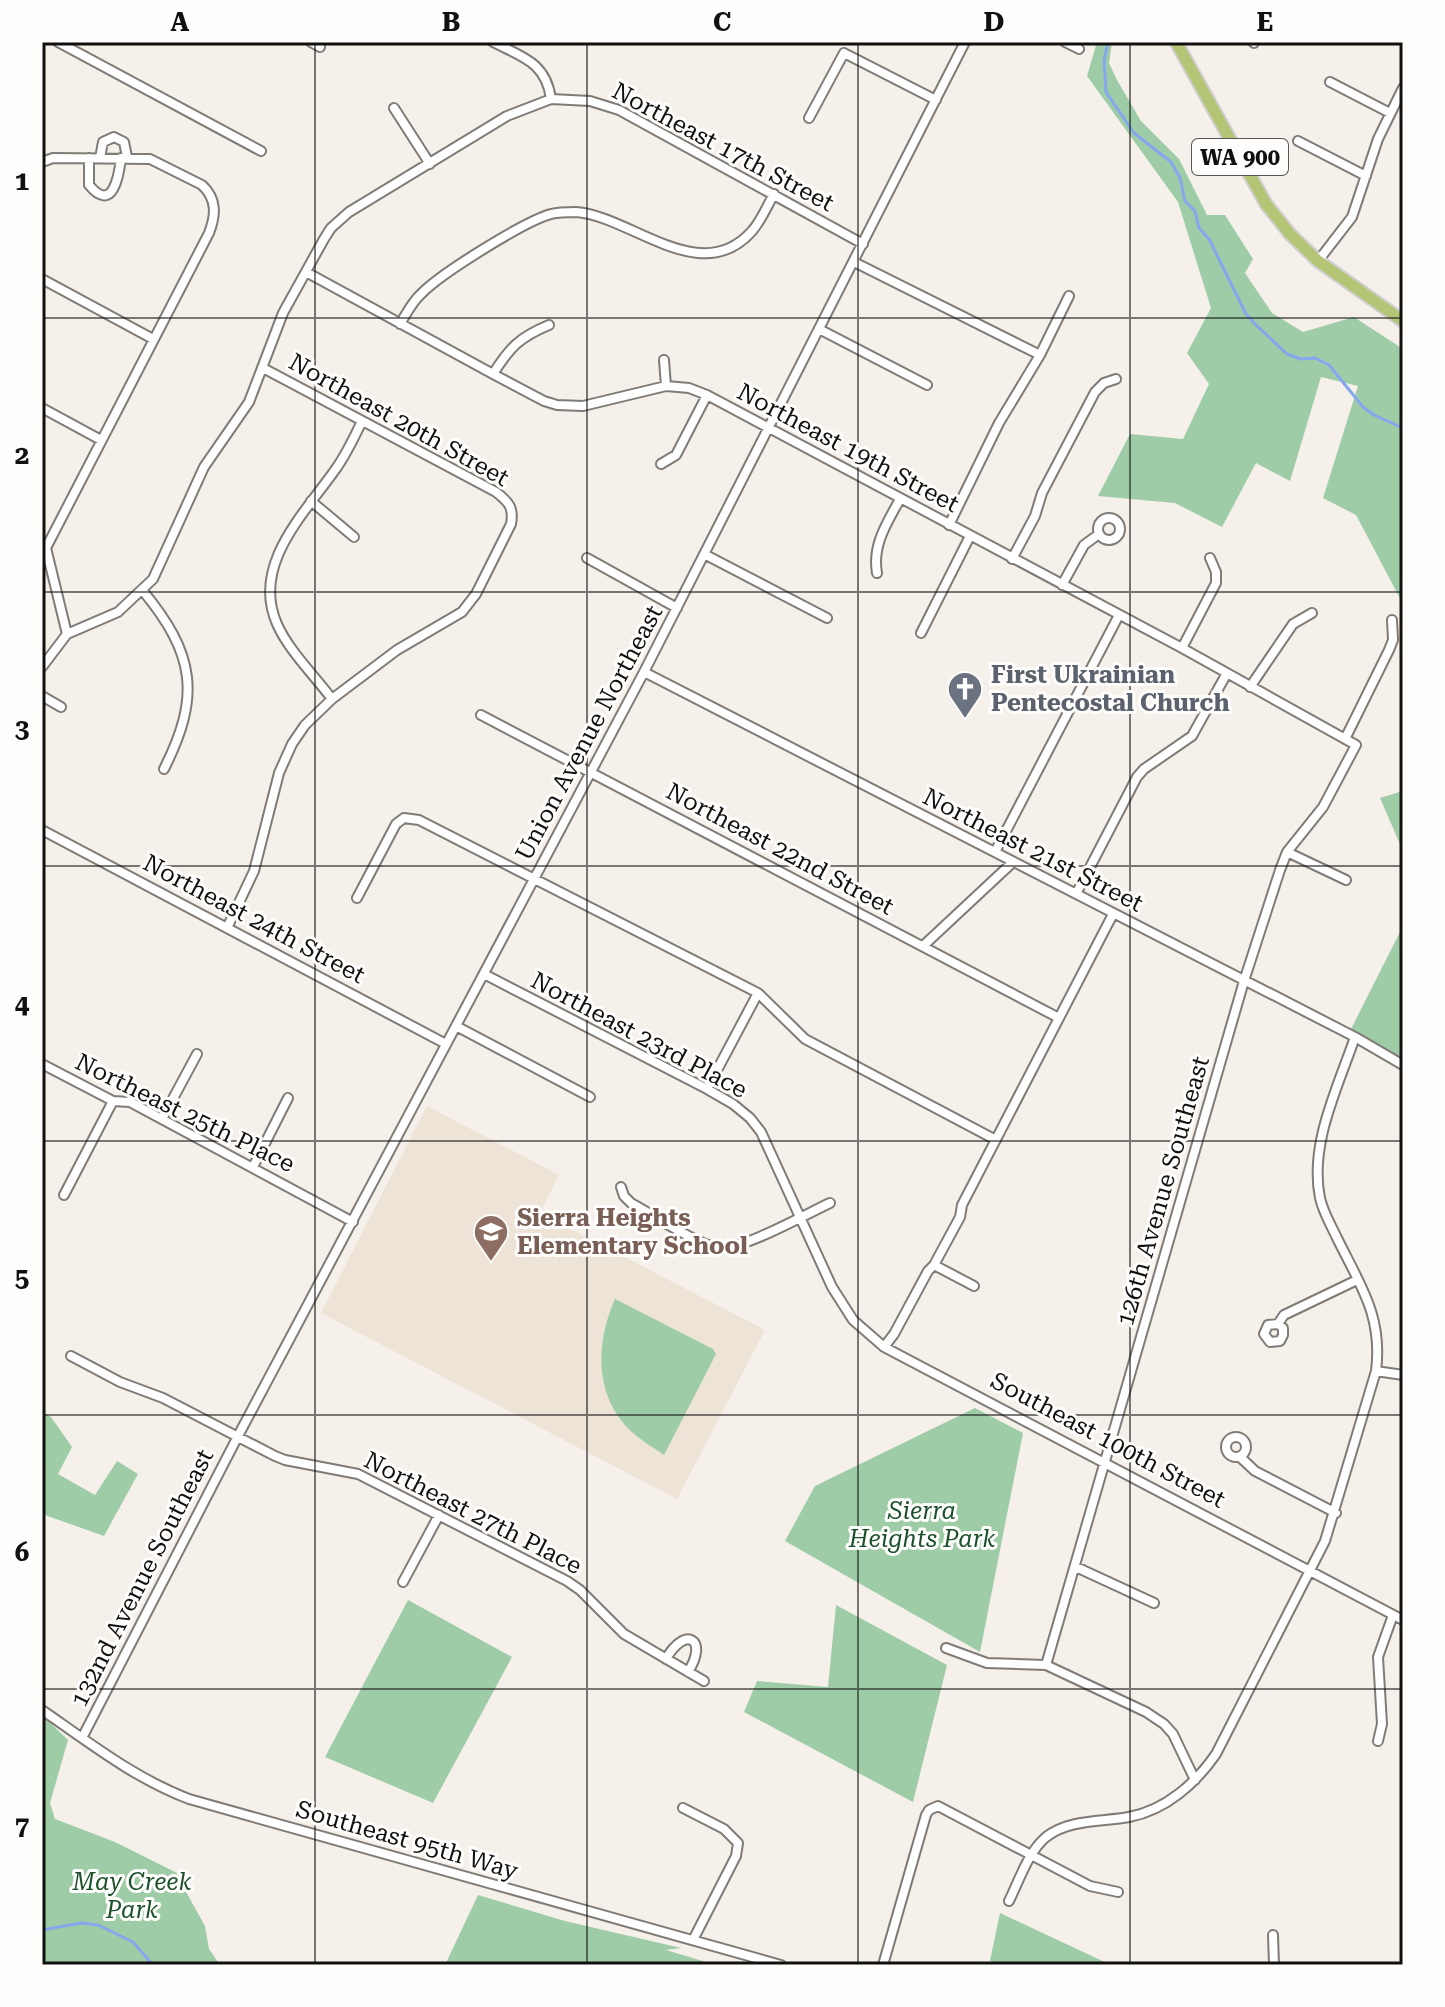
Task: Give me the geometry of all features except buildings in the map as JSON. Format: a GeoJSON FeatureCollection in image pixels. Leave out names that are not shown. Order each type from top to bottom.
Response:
{"type":"FeatureCollection","features":[{"type":"Feature","properties":{"kind":"main road","name":"WA 900"},"geometry":{"type":"LineString","coordinates":[[1176,42],[1266,204],[1290,234],[1318,261],[1403,321]]}},
{"type":"Feature","properties":{"kind":"street"},"geometry":{"type":"LineString","coordinates":[[58,42],[261,151]]}},
{"type":"Feature","properties":{"kind":"street"},"geometry":{"type":"LineString","coordinates":[[42,667],[67,634],[118,612],[143,591],[160,566],[204,467],[249,402],[283,313],[324,239],[340,219],[507,116],[551,99],[547,79],[537,66],[493,42]]}},
{"type":"Feature","properties":{"kind":"street","name":"Union Avenue Northeast"},"geometry":{"type":"LineString","coordinates":[[238,1436],[644,672],[965,42]]}},
{"type":"Feature","properties":{"kind":"street"},"geometry":{"type":"LineString","coordinates":[[1065,42],[1079,49]]}},
{"type":"Feature","properties":{"kind":"street"},"geometry":{"type":"LineString","coordinates":[[809,118],[844,53],[936,100]]}},
{"type":"Feature","properties":{"kind":"street"},"geometry":{"type":"LineString","coordinates":[[1330,82],[1396,108]]}},
{"type":"Feature","properties":{"kind":"street"},"geometry":{"type":"LineString","coordinates":[[1318,261],[1346,227],[1378,139],[1396,108],[1403,88]]}},
{"type":"Feature","properties":{"kind":"street","name":"Northeast 17th Street"},"geometry":{"type":"LineString","coordinates":[[551,99],[590,101],[619,110],[863,244]]}},
{"type":"Feature","properties":{"kind":"street"},"geometry":{"type":"LineString","coordinates":[[394,108],[430,164]]}},
{"type":"Feature","properties":{"kind":"street"},"geometry":{"type":"LineString","coordinates":[[89,158],[89,185],[95,192],[103,194],[112,191],[117,184],[124,158],[124,142],[114,137],[103,142],[100,158]]}},
{"type":"Feature","properties":{"kind":"street"},"geometry":{"type":"LineString","coordinates":[[1298,141],[1366,176]]}},
{"type":"Feature","properties":{"kind":"street"},"geometry":{"type":"LineString","coordinates":[[42,162],[53,158],[124,158],[159,162],[202,185],[212,197],[215,208],[209,233],[44,547],[67,634]]}},
{"type":"Feature","properties":{"kind":"street"},"geometry":{"type":"LineString","coordinates":[[400,324],[412,304],[432,284],[526,225],[550,214],[586,214],[679,250],[714,252],[735,245],[751,231],[774,194]]}},
{"type":"Feature","properties":{"kind":"street"},"geometry":{"type":"LineString","coordinates":[[854,262],[1040,355]]}},
{"type":"Feature","properties":{"kind":"street","name":"Northeast 19th Street"},"geometry":{"type":"LineString","coordinates":[[306,272],[544,401],[570,407],[583,406],[666,386],[689,388],[707,395],[1182,648],[1356,745]]}},
{"type":"Feature","properties":{"kind":"street"},"geometry":{"type":"LineString","coordinates":[[42,279],[153,339]]}},
{"type":"Feature","properties":{"kind":"street"},"geometry":{"type":"LineString","coordinates":[[949,525],[999,423],[1040,355],[1069,296]]}},
{"type":"Feature","properties":{"kind":"street"},"geometry":{"type":"LineString","coordinates":[[493,374],[505,354],[521,338],[549,325]]}},
{"type":"Feature","properties":{"kind":"street"},"geometry":{"type":"LineString","coordinates":[[819,329],[927,385]]}},
{"type":"Feature","properties":{"kind":"street"},"geometry":{"type":"LineString","coordinates":[[664,360],[666,386]]}},
{"type":"Feature","properties":{"kind":"street","name":"Northeast 20th Street"},"geometry":{"type":"LineString","coordinates":[[263,368],[496,492],[513,509],[511,524],[476,594],[462,612],[397,650],[332,699]]}},
{"type":"Feature","properties":{"kind":"street"},"geometry":{"type":"LineString","coordinates":[[1012,559],[1035,516],[1042,493],[1095,392],[1104,383],[1116,379]]}},
{"type":"Feature","properties":{"kind":"street"},"geometry":{"type":"LineString","coordinates":[[661,464],[676,455],[707,395]]}},
{"type":"Feature","properties":{"kind":"street"},"geometry":{"type":"LineString","coordinates":[[42,408],[101,440]]}},
{"type":"Feature","properties":{"kind":"street"},"geometry":{"type":"LineString","coordinates":[[227,928],[254,871],[286,755],[305,725],[332,699],[277,623],[271,599],[273,573],[291,530],[337,467],[362,421]]}},
{"type":"Feature","properties":{"kind":"street"},"geometry":{"type":"LineString","coordinates":[[877,573],[875,553],[878,542],[900,499]]}},
{"type":"Feature","properties":{"kind":"street"},"geometry":{"type":"LineString","coordinates":[[311,501],[354,537]]}},
{"type":"Feature","properties":{"kind":"street"},"geometry":{"type":"LineString","coordinates":[[1062,585],[1084,545],[1099,534]]}},
{"type":"Feature","properties":{"kind":"street"},"geometry":{"type":"LineString","coordinates":[[921,633],[970,536]]}},
{"type":"Feature","properties":{"kind":"street"},"geometry":{"type":"LineString","coordinates":[[704,554],[827,618]]}},
{"type":"Feature","properties":{"kind":"street"},"geometry":{"type":"LineString","coordinates":[[587,558],[677,608]]}},
{"type":"Feature","properties":{"kind":"street"},"geometry":{"type":"LineString","coordinates":[[1182,648],[1216,583],[1216,572],[1210,558]]}},
{"type":"Feature","properties":{"kind":"street"},"geometry":{"type":"LineString","coordinates":[[143,591],[179,643],[187,679],[187,712],[183,729],[164,769]]}},
{"type":"Feature","properties":{"kind":"street"},"geometry":{"type":"LineString","coordinates":[[1250,687],[1293,624],[1312,613]]}},
{"type":"Feature","properties":{"kind":"street"},"geometry":{"type":"LineString","coordinates":[[995,852],[1119,615]]}},
{"type":"Feature","properties":{"kind":"street"},"geometry":{"type":"LineString","coordinates":[[1345,739],[1393,640],[1392,620]]}},
{"type":"Feature","properties":{"kind":"street","name":"Northeast 21st Street"},"geometry":{"type":"LineString","coordinates":[[644,672],[1355,1037],[1403,1065]]}},
{"type":"Feature","properties":{"kind":"street"},"geometry":{"type":"LineString","coordinates":[[1076,894],[1132,784],[1144,769],[1192,736],[1227,673]]}},
{"type":"Feature","properties":{"kind":"street"},"geometry":{"type":"LineString","coordinates":[[42,696],[61,707]]}},
{"type":"Feature","properties":{"kind":"street","name":"Northeast 22nd Street"},"geometry":{"type":"LineString","coordinates":[[481,715],[1059,1018]]}},
{"type":"Feature","properties":{"kind":"street","name":"126th Avenue Southeast"},"geometry":{"type":"LineString","coordinates":[[1046,1665],[1244,981],[1287,852],[1323,807],[1356,745]]}},
{"type":"Feature","properties":{"kind":"street"},"geometry":{"type":"LineString","coordinates":[[357,898],[390,832],[404,818],[419,820],[758,993],[805,1039],[996,1140]]}},
{"type":"Feature","properties":{"kind":"street","name":"Northeast 24th Street"},"geometry":{"type":"LineString","coordinates":[[42,830],[446,1044]]}},
{"type":"Feature","properties":{"kind":"street"},"geometry":{"type":"LineString","coordinates":[[1287,852],[1346,880]]}},
{"type":"Feature","properties":{"kind":"street"},"geometry":{"type":"LineString","coordinates":[[923,946],[1013,862]]}},
{"type":"Feature","properties":{"kind":"street"},"geometry":{"type":"LineString","coordinates":[[884,1347],[934,1265],[1113,914]]}},
{"type":"Feature","properties":{"kind":"street","name":"Northeast 23rd Place"},"geometry":{"type":"LineString","coordinates":[[484,974],[733,1104],[761,1132],[844,1308],[866,1333],[884,1347]]}},
{"type":"Feature","properties":{"kind":"street"},"geometry":{"type":"LineString","coordinates":[[707,1089],[758,993]]}},
{"type":"Feature","properties":{"kind":"street"},"geometry":{"type":"LineString","coordinates":[[456,1026],[590,1097]]}},
{"type":"Feature","properties":{"kind":"street"},"geometry":{"type":"LineString","coordinates":[[1009,1901],[1038,1846],[1055,1832],[1089,1821],[1143,1813],[1168,1801],[1195,1780],[1216,1754],[1312,1571],[1336,1513],[1379,1352],[1376,1321],[1321,1201],[1317,1166],[1322,1137],[1355,1037]]}},
{"type":"Feature","properties":{"kind":"street"},"geometry":{"type":"LineString","coordinates":[[162,1119],[197,1054]]}},
{"type":"Feature","properties":{"kind":"street","name":"Northeast 25th Place"},"geometry":{"type":"LineString","coordinates":[[42,1064],[113,1101],[130,1102],[353,1222]]}},
{"type":"Feature","properties":{"kind":"street"},"geometry":{"type":"LineString","coordinates":[[253,1167],[288,1098]]}},
{"type":"Feature","properties":{"kind":"street"},"geometry":{"type":"LineString","coordinates":[[64,1195],[113,1101]]}},
{"type":"Feature","properties":{"kind":"street"},"geometry":{"type":"LineString","coordinates":[[621,1187],[631,1203],[714,1247],[722,1248],[740,1244],[830,1203]]}},
{"type":"Feature","properties":{"kind":"street"},"geometry":{"type":"LineString","coordinates":[[934,1265],[974,1286]]}},
{"type":"Feature","properties":{"kind":"street"},"geometry":{"type":"LineString","coordinates":[[1278,1324],[1284,1315],[1357,1280]]}},
{"type":"Feature","properties":{"kind":"street","name":"Southeast 100th Street"},"geometry":{"type":"LineString","coordinates":[[884,1347],[1403,1620]]}},
{"type":"Feature","properties":{"kind":"street","name":"Northeast 27th Place"},"geometry":{"type":"LineString","coordinates":[[71,1356],[120,1382],[163,1398],[285,1460],[358,1474],[439,1515],[575,1585],[624,1634],[704,1681]]}},
{"type":"Feature","properties":{"kind":"street"},"geometry":{"type":"LineString","coordinates":[[1376,1371],[1403,1375]]}},
{"type":"Feature","properties":{"kind":"street","name":"132nd Avenue Southeast"},"geometry":{"type":"LineString","coordinates":[[82,1738],[238,1436]]}},
{"type":"Feature","properties":{"kind":"street"},"geometry":{"type":"LineString","coordinates":[[1240,1457],[1255,1471],[1336,1513]]}},
{"type":"Feature","properties":{"kind":"street"},"geometry":{"type":"LineString","coordinates":[[403,1582],[439,1515]]}},
{"type":"Feature","properties":{"kind":"street"},"geometry":{"type":"LineString","coordinates":[[1076,1567],[1154,1603]]}},
{"type":"Feature","properties":{"kind":"street"},"geometry":{"type":"LineString","coordinates":[[1378,1741],[1382,1724],[1378,1657],[1393,1615]]}},
{"type":"Feature","properties":{"kind":"street"},"geometry":{"type":"LineString","coordinates":[[666,1659],[676,1643],[683,1639],[691,1641],[697,1647],[698,1655],[688,1672]]}},
{"type":"Feature","properties":{"kind":"street"},"geometry":{"type":"LineString","coordinates":[[946,1648],[987,1663],[1046,1665],[1146,1712],[1173,1734],[1195,1780]]}},
{"type":"Feature","properties":{"kind":"street","name":"Southeast 95th Way"},"geometry":{"type":"LineString","coordinates":[[42,1710],[139,1777],[189,1799],[781,1965]]}},
{"type":"Feature","properties":{"kind":"street"},"geometry":{"type":"LineString","coordinates":[[883,1965],[926,1815],[934,1808],[944,1807],[1090,1886],[1118,1892]]}},
{"type":"Feature","properties":{"kind":"street"},"geometry":{"type":"LineString","coordinates":[[683,1808],[724,1829],[738,1843],[736,1856],[693,1940]]}},
{"type":"Feature","properties":{"kind":"street"},"geometry":{"type":"LineString","coordinates":[[1273,1935],[1274,1965]]}},
{"type":"Feature","properties":{"kind":"shaded area","name":"Sierra Heights Elementary School"},"geometry":{"type":"Polygon","coordinates":[[[427,1106],[559,1175],[540,1213],[765,1330],[677,1499],[321,1313],[427,1106]]]}},
{"type":"Feature","properties":{"kind":"green space"},"geometry":{"type":"Polygon","coordinates":[[[1097,42],[1112,42],[1109,63],[1117,80],[1141,121],[1179,159],[1207,215],[1225,215],[1253,259],[1245,273],[1272,313],[1303,332],[1354,317],[1403,349],[1403,604],[1356,515],[1323,498],[1358,386],[1321,377],[1290,481],[1256,463],[1222,527],[1175,503],[1098,496],[1130,434],[1183,439],[1209,384],[1187,353],[1211,308],[1178,202],[1087,76],[1097,42]]]}},
{"type":"Feature","properties":{"kind":"green space"},"geometry":{"type":"Polygon","coordinates":[[[1403,791],[1403,851],[1380,798],[1403,791]]]}},
{"type":"Feature","properties":{"kind":"green space"},"geometry":{"type":"Polygon","coordinates":[[[1403,926],[1403,1062],[1349,1033],[1403,926]]]}},
{"type":"Feature","properties":{"kind":"green space"},"geometry":{"type":"Polygon","coordinates":[[[615,1299],[713,1349],[716,1354],[664,1455],[620,1419],[605,1387],[602,1370],[604,1334],[615,1299]]]}},
{"type":"Feature","properties":{"kind":"green space","name":"Sierra Heights Park"},"geometry":{"type":"Polygon","coordinates":[[[975,1408],[1023,1433],[980,1652],[785,1541],[815,1486],[975,1408]]]}},
{"type":"Feature","properties":{"kind":"green space"},"geometry":{"type":"Polygon","coordinates":[[[42,1412],[51,1417],[72,1447],[58,1474],[95,1495],[117,1461],[138,1474],[104,1536],[42,1514],[42,1412]]]}},
{"type":"Feature","properties":{"kind":"green space"},"geometry":{"type":"Polygon","coordinates":[[[408,1600],[512,1657],[433,1803],[325,1757],[408,1600]]]}},
{"type":"Feature","properties":{"kind":"green space"},"geometry":{"type":"Polygon","coordinates":[[[836,1605],[947,1665],[913,1802],[744,1712],[757,1681],[828,1687],[836,1605]]]}},
{"type":"Feature","properties":{"kind":"green space","name":"May Creek Park"},"geometry":{"type":"Polygon","coordinates":[[[42,1715],[68,1740],[50,1803],[55,1819],[115,1842],[185,1877],[185,1890],[205,1926],[209,1949],[220,1965],[42,1965],[42,1715]]]}},
{"type":"Feature","properties":{"kind":"green space"},"geometry":{"type":"Polygon","coordinates":[[[478,1895],[565,1921],[681,1948],[666,1950],[716,1965],[445,1965],[478,1895]]]}},
{"type":"Feature","properties":{"kind":"green space"},"geometry":{"type":"Polygon","coordinates":[[[1000,1913],[1111,1965],[1005,1965],[990,1961],[1000,1913]]]}},
{"type":"Feature","properties":{"kind":"waterway"},"geometry":{"type":"LineString","coordinates":[[1108,42],[1104,60],[1106,92],[1134,133],[1171,162],[1180,178],[1185,201],[1195,211],[1199,228],[1209,239],[1246,314],[1287,354],[1301,359],[1315,358],[1329,365],[1363,407],[1403,428]]}},
{"type":"Feature","properties":{"kind":"waterway"},"geometry":{"type":"LineString","coordinates":[[42,1930],[81,1923],[98,1925],[133,1942],[153,1965]]}},
{"type":"Feature","properties":{"kind":"place","name":"First Ukrainian Pentecostal Church"},"geometry":{"type":"Point","coordinates":[965,720]}},
{"type":"Feature","properties":{"kind":"place","name":"Sierra Heights Elementary School"},"geometry":{"type":"Point","coordinates":[491,1263]}}]}
